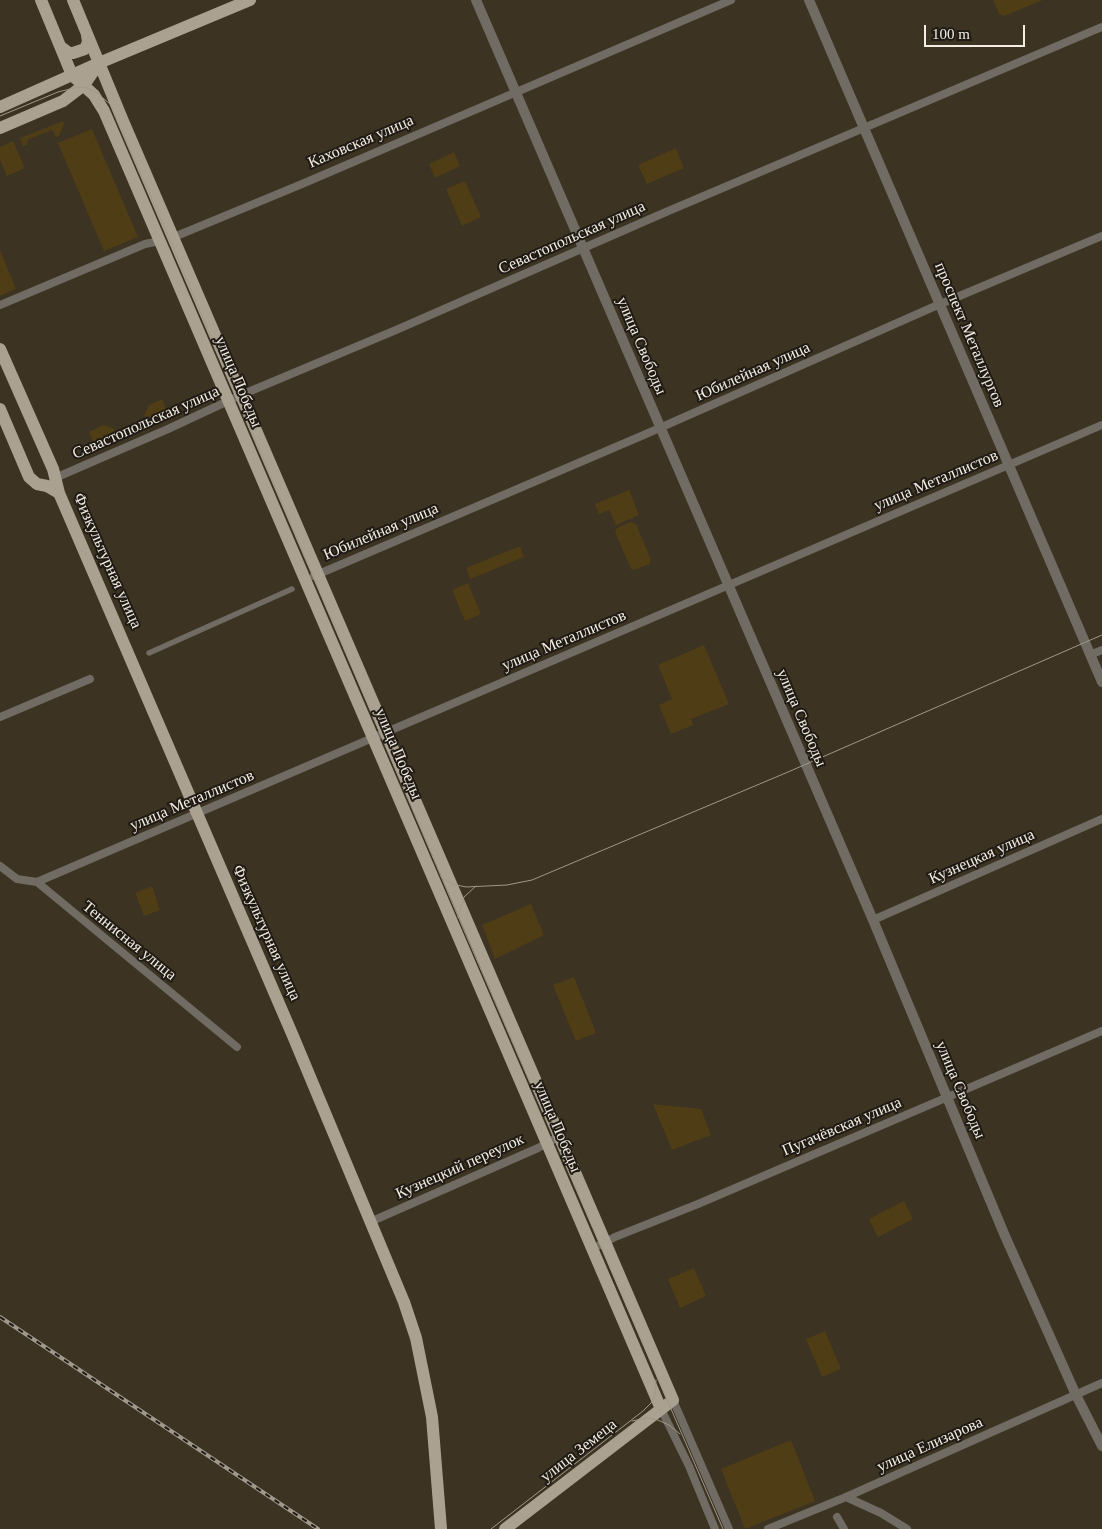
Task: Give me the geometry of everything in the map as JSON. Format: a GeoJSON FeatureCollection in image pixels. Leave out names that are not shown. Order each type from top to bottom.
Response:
{"type":"FeatureCollection","features":[{"type":"Feature","properties":{"kind":"main road","name":"улица Победы"},"geometry":{"type":"LineString","coordinates":[[40,0],[72,75],[94,95],[104,111],[661,1408]]}},
{"type":"Feature","properties":{"kind":"main road","name":"улица Победы"},"geometry":{"type":"LineString","coordinates":[[73,0],[174,237],[247,392],[318,574],[673,1400]]}},
{"type":"Feature","properties":{"kind":"main road"},"geometry":{"type":"LineString","coordinates":[[0,107],[250,0]]}},
{"type":"Feature","properties":{"kind":"main road"},"geometry":{"type":"LineString","coordinates":[[61,46],[69,53],[79,51],[87,46],[88,35]]}},
{"type":"Feature","properties":{"kind":"main road"},"geometry":{"type":"LineString","coordinates":[[0,128],[63,101],[84,85],[99,63]]}},
{"type":"Feature","properties":{"kind":"main road","name":"Каховская улица"},"geometry":{"type":"LineString","coordinates":[[160,240],[174,237]]}},
{"type":"Feature","properties":{"kind":"main road","name":"Физкультурная улица"},"geometry":{"type":"LineString","coordinates":[[0,349],[54,473],[59,493],[293,1036],[404,1302],[416,1338],[432,1417],[441,1529]]}},
{"type":"Feature","properties":{"kind":"main road"},"geometry":{"type":"LineString","coordinates":[[0,409],[29,477],[37,484],[47,486],[59,493]]}},
{"type":"Feature","properties":{"kind":"main road"},"geometry":{"type":"LineString","coordinates":[[41,484],[49,480],[54,473]]}},
{"type":"Feature","properties":{"kind":"main road","name":"улица Земеца"},"geometry":{"type":"LineString","coordinates":[[505,1529],[673,1400]]}},
{"type":"Feature","properties":{"kind":"street","name":"улица Свободы"},"geometry":{"type":"LineString","coordinates":[[476,0],[873,920],[946,1097],[1076,1396],[1102,1446]]}},
{"type":"Feature","properties":{"kind":"street","name":"Каховская улица"},"geometry":{"type":"LineString","coordinates":[[174,237],[731,0]]}},
{"type":"Feature","properties":{"kind":"street","name":"проспект Металлургов"},"geometry":{"type":"LineString","coordinates":[[809,0],[1102,682]]}},
{"type":"Feature","properties":{"kind":"street","name":"Севастопольская улица"},"geometry":{"type":"LineString","coordinates":[[54,473],[168,429],[247,392],[1102,27]]}},
{"type":"Feature","properties":{"kind":"street","name":"Юбилейная улица"},"geometry":{"type":"LineString","coordinates":[[305,580],[1102,236]]}},
{"type":"Feature","properties":{"kind":"street","name":"Каховская улица"},"geometry":{"type":"LineString","coordinates":[[0,305],[145,244],[160,240]]}},
{"type":"Feature","properties":{"kind":"street","name":"улица Металлистов"},"geometry":{"type":"LineString","coordinates":[[37,882],[1102,424]]}},
{"type":"Feature","properties":{"kind":"street"},"geometry":{"type":"LineString","coordinates":[[149,653],[292,589]]}},
{"type":"Feature","properties":{"kind":"street"},"geometry":{"type":"LineString","coordinates":[[1090,655],[1102,650]]}},
{"type":"Feature","properties":{"kind":"street"},"geometry":{"type":"LineString","coordinates":[[0,717],[90,679]]}},
{"type":"Feature","properties":{"kind":"street","name":"Кузнецкая улица"},"geometry":{"type":"LineString","coordinates":[[873,920],[1102,819]]}},
{"type":"Feature","properties":{"kind":"street","name":"Теннисная улица"},"geometry":{"type":"LineString","coordinates":[[0,866],[17,879],[37,882],[237,1047]]}},
{"type":"Feature","properties":{"kind":"street","name":"Пугачёвская улица"},"geometry":{"type":"LineString","coordinates":[[592,1249],[615,1237],[698,1204],[1102,1031]]}},
{"type":"Feature","properties":{"kind":"street","name":"Кузнецкий переулок"},"geometry":{"type":"LineString","coordinates":[[370,1222],[547,1144],[560,1136]]}},
{"type":"Feature","properties":{"kind":"street","name":"улица Елизарова"},"geometry":{"type":"LineString","coordinates":[[768,1529],[846,1497],[1102,1383]]}},
{"type":"Feature","properties":{"kind":"street","name":"улица Победы"},"geometry":{"type":"LineString","coordinates":[[673,1400],[729,1529]]}},
{"type":"Feature","properties":{"kind":"street","name":"улица Победы"},"geometry":{"type":"LineString","coordinates":[[661,1408],[674,1433],[715,1529]]}},
{"type":"Feature","properties":{"kind":"street"},"geometry":{"type":"LineString","coordinates":[[846,1497],[881,1513],[907,1529]]}},
{"type":"Feature","properties":{"kind":"street"},"geometry":{"type":"LineString","coordinates":[[838,1517],[844,1529]]}},
{"type":"Feature","properties":{"kind":"shaded area"},"geometry":{"type":"Polygon","coordinates":[[[993,0],[1043,0],[1004,16],[999,14],[993,0]]]}},
{"type":"Feature","properties":{"kind":"shaded area"},"geometry":{"type":"Polygon","coordinates":[[[63,121],[64,124],[59,136],[56,137],[52,130],[27,140],[28,144],[23,146],[20,138],[63,121]]]}},
{"type":"Feature","properties":{"kind":"shaded area"},"geometry":{"type":"Polygon","coordinates":[[[92,129],[138,237],[104,251],[58,143],[92,129]]]}},
{"type":"Feature","properties":{"kind":"shaded area"},"geometry":{"type":"Polygon","coordinates":[[[13,141],[25,168],[7,176],[0,160],[0,147],[13,141]]]}},
{"type":"Feature","properties":{"kind":"shaded area"},"geometry":{"type":"Polygon","coordinates":[[[676,148],[684,168],[647,184],[638,165],[676,148]]]}},
{"type":"Feature","properties":{"kind":"shaded area"},"geometry":{"type":"Polygon","coordinates":[[[454,152],[460,166],[435,178],[429,164],[454,152]]]}},
{"type":"Feature","properties":{"kind":"shaded area"},"geometry":{"type":"Polygon","coordinates":[[[465,181],[481,217],[462,226],[446,189],[465,181]]]}},
{"type":"Feature","properties":{"kind":"shaded area"},"geometry":{"type":"Polygon","coordinates":[[[0,250],[16,289],[0,296],[0,250]]]}},
{"type":"Feature","properties":{"kind":"shaded area"},"geometry":{"type":"Polygon","coordinates":[[[162,399],[167,412],[153,418],[144,416],[149,405],[162,399]]]}},
{"type":"Feature","properties":{"kind":"shaded area"},"geometry":{"type":"Polygon","coordinates":[[[103,425],[115,429],[109,438],[94,444],[89,432],[103,425]]]}},
{"type":"Feature","properties":{"kind":"shaded area"},"geometry":{"type":"Polygon","coordinates":[[[629,490],[639,515],[616,525],[609,510],[599,514],[595,504],[629,490]]]}},
{"type":"Feature","properties":{"kind":"shaded area"},"geometry":{"type":"Polygon","coordinates":[[[630,522],[636,524],[651,560],[649,564],[634,570],[631,569],[615,532],[617,528],[630,522]]]}},
{"type":"Feature","properties":{"kind":"shaded area"},"geometry":{"type":"Polygon","coordinates":[[[520,546],[524,557],[470,579],[466,568],[520,546]]]}},
{"type":"Feature","properties":{"kind":"shaded area"},"geometry":{"type":"Polygon","coordinates":[[[468,583],[481,614],[465,621],[452,590],[468,583]]]}},
{"type":"Feature","properties":{"kind":"shaded area"},"geometry":{"type":"Polygon","coordinates":[[[704,645],[729,704],[691,719],[693,725],[671,734],[659,705],[672,699],[658,665],[704,645]]]}},
{"type":"Feature","properties":{"kind":"shaded area"},"geometry":{"type":"Polygon","coordinates":[[[152,886],[160,910],[144,916],[135,893],[152,886]]]}},
{"type":"Feature","properties":{"kind":"shaded area"},"geometry":{"type":"Polygon","coordinates":[[[531,904],[544,935],[495,959],[482,925],[531,904]]]}},
{"type":"Feature","properties":{"kind":"shaded area"},"geometry":{"type":"Polygon","coordinates":[[[574,977],[596,1033],[576,1041],[553,985],[574,977]]]}},
{"type":"Feature","properties":{"kind":"shaded area"},"geometry":{"type":"Polygon","coordinates":[[[653,1104],[701,1109],[711,1135],[672,1150],[653,1104]]]}},
{"type":"Feature","properties":{"kind":"shaded area"},"geometry":{"type":"Polygon","coordinates":[[[904,1201],[913,1219],[878,1237],[869,1219],[904,1201]]]}},
{"type":"Feature","properties":{"kind":"shaded area"},"geometry":{"type":"Polygon","coordinates":[[[694,1268],[706,1296],[680,1308],[668,1279],[694,1268]]]}},
{"type":"Feature","properties":{"kind":"shaded area"},"geometry":{"type":"Polygon","coordinates":[[[825,1331],[841,1369],[822,1377],[806,1339],[825,1331]]]}},
{"type":"Feature","properties":{"kind":"shaded area"},"geometry":{"type":"Polygon","coordinates":[[[791,1440],[815,1501],[745,1529],[721,1469],[791,1440]]]}},
{"type":"Feature","properties":{"kind":"tram line"},"geometry":{"type":"LineString","coordinates":[[0,116],[58,92],[78,87],[87,88],[97,93],[110,104],[723,1529]]}},
{"type":"Feature","properties":{"kind":"tram line"},"geometry":{"type":"LineString","coordinates":[[441,877],[452,884],[466,887],[507,885],[532,880],[788,772],[1102,635]]}},
{"type":"Feature","properties":{"kind":"tram line"},"geometry":{"type":"LineString","coordinates":[[458,917],[464,897],[476,886]]}},
{"type":"Feature","properties":{"kind":"tram line"},"geometry":{"type":"LineString","coordinates":[[491,1529],[643,1411],[651,1403],[655,1395],[656,1380]]}},
{"type":"Feature","properties":{"kind":"tram line"},"geometry":{"type":"LineString","coordinates":[[632,1421],[647,1418],[658,1420],[669,1425],[680,1434]]}},
{"type":"Feature","properties":{"kind":"railway"},"geometry":{"type":"LineString","coordinates":[[0,1317],[318,1529]]}}]}
